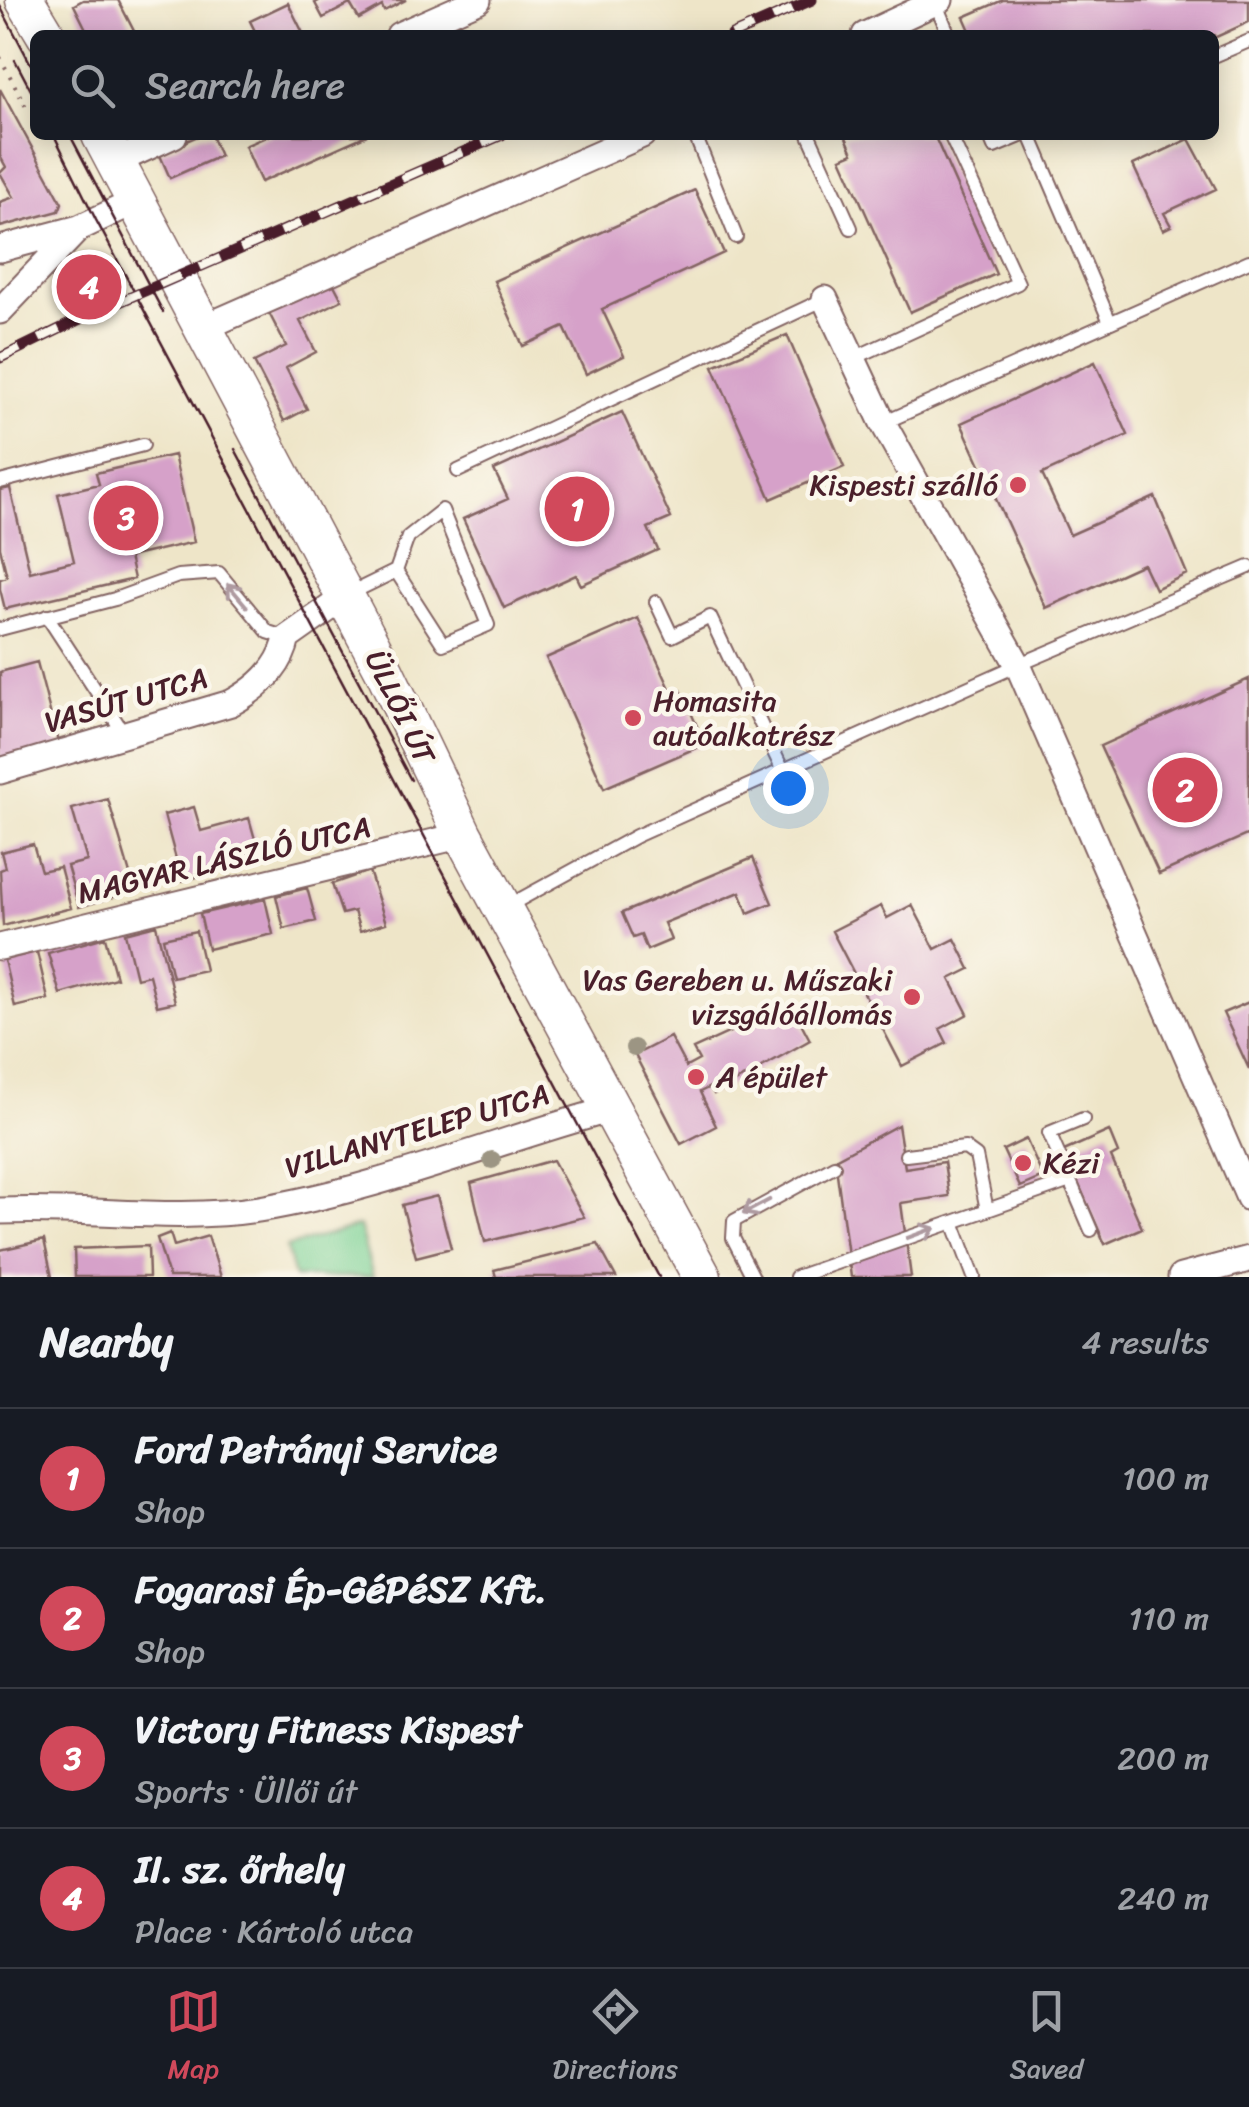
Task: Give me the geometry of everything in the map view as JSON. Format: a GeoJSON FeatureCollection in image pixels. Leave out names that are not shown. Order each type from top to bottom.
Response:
{"type":"FeatureCollection","features":[{"type":"Feature","properties":{"kind":"main road"},"geometry":{"type":"LineString","coordinates":[[26,0],[43,30]]}},
{"type":"Feature","properties":{"kind":"main road","name":"ÜLLŐI ÚT"},"geometry":{"type":"LineString","coordinates":[[108,148],[345,596],[462,835],[702,1277]]}},
{"type":"Feature","properties":{"kind":"street"},"geometry":{"type":"LineString","coordinates":[[902,27],[938,1]]}},
{"type":"Feature","properties":{"kind":"street"},"geometry":{"type":"LineString","coordinates":[[409,30],[467,2]]}},
{"type":"Feature","properties":{"kind":"street"},"geometry":{"type":"LineString","coordinates":[[108,148],[149,140]]}},
{"type":"Feature","properties":{"kind":"street"},"geometry":{"type":"LineString","coordinates":[[203,328],[631,140]]}},
{"type":"Feature","properties":{"kind":"street"},"geometry":{"type":"LineString","coordinates":[[0,249],[79,228],[136,201]]}},
{"type":"Feature","properties":{"kind":"street"},"geometry":{"type":"LineString","coordinates":[[0,311],[79,228]]}},
{"type":"Feature","properties":{"kind":"street"},"geometry":{"type":"LineString","coordinates":[[825,299],[883,423],[1018,665],[1246,1182]]}},
{"type":"Feature","properties":{"kind":"street","name":"VASÚT UTCA"},"geometry":{"type":"LineString","coordinates":[[0,771],[245,696],[284,654],[287,638],[345,596]]}},
{"type":"Feature","properties":{"kind":"street","name":"MAGYAR LÁSZLÓ UTCA"},"geometry":{"type":"LineString","coordinates":[[0,946],[462,835]]}},
{"type":"Feature","properties":{"kind":"street","name":"VILLANYTELEP UTCA"},"geometry":{"type":"LineString","coordinates":[[0,1211],[193,1216],[261,1208],[370,1184],[612,1109]]}},
{"type":"Feature","properties":{"kind":"street"},"geometry":{"type":"LineString","coordinates":[[1181,1277],[1249,1259]]}},
{"type":"Feature","properties":{"kind":"lane"},"geometry":{"type":"LineString","coordinates":[[938,1],[947,30]]}},
{"type":"Feature","properties":{"kind":"lane"},"geometry":{"type":"LineString","coordinates":[[1219,54],[1249,42]]}},
{"type":"Feature","properties":{"kind":"lane"},"geometry":{"type":"LineString","coordinates":[[697,140],[736,237]]}},
{"type":"Feature","properties":{"kind":"lane"},"geometry":{"type":"LineString","coordinates":[[811,140],[851,228]]}},
{"type":"Feature","properties":{"kind":"lane"},"geometry":{"type":"LineString","coordinates":[[852,359],[1018,283],[952,140]]}},
{"type":"Feature","properties":{"kind":"lane"},"geometry":{"type":"LineString","coordinates":[[991,140],[994,146],[1011,140]]}},
{"type":"Feature","properties":{"kind":"lane"},"geometry":{"type":"LineString","coordinates":[[1028,140],[1110,322]]}},
{"type":"Feature","properties":{"kind":"lane"},"geometry":{"type":"LineString","coordinates":[[883,423],[1249,261]]}},
{"type":"Feature","properties":{"kind":"lane"},"geometry":{"type":"LineString","coordinates":[[458,471],[825,299]]}},
{"type":"Feature","properties":{"kind":"lane"},"geometry":{"type":"LineString","coordinates":[[0,482],[143,444]]}},
{"type":"Feature","properties":{"kind":"lane"},"geometry":{"type":"LineString","coordinates":[[345,596],[396,571],[408,538],[442,510],[488,624],[442,644],[396,571]]}},
{"type":"Feature","properties":{"kind":"lane"},"geometry":{"type":"LineString","coordinates":[[502,910],[636,836],[1018,665],[1249,567]]}},
{"type":"Feature","properties":{"kind":"lane"},"geometry":{"type":"LineString","coordinates":[[0,628],[115,599],[178,576],[219,573],[268,632],[287,638]]}},
{"type":"Feature","properties":{"kind":"lane"},"geometry":{"type":"LineString","coordinates":[[656,602],[672,636],[710,618],[783,771]]}},
{"type":"Feature","properties":{"kind":"lane"},"geometry":{"type":"LineString","coordinates":[[47,616],[125,735]]}},
{"type":"Feature","properties":{"kind":"lane"},"geometry":{"type":"LineString","coordinates":[[1083,1119],[1049,1133],[1091,1230]]}},
{"type":"Feature","properties":{"kind":"lane"},"geometry":{"type":"LineString","coordinates":[[906,1155],[971,1150],[976,1156],[987,1210]]}},
{"type":"Feature","properties":{"kind":"lane"},"geometry":{"type":"LineString","coordinates":[[753,1277],[733,1238],[734,1221],[834,1166]]}},
{"type":"Feature","properties":{"kind":"lane"},"geometry":{"type":"LineString","coordinates":[[796,1277],[1070,1181]]}},
{"type":"Feature","properties":{"kind":"lane"},"geometry":{"type":"LineString","coordinates":[[954,1222],[974,1277]]}},
{"type":"Feature","properties":{"kind":"path"},"geometry":{"type":"LineString","coordinates":[[0,57],[26,107]]}},
{"type":"Feature","properties":{"kind":"green space"},"geometry":{"type":"Polygon","coordinates":[[[359,1226],[373,1277],[294,1277],[286,1247],[359,1226]]]}},
{"type":"Feature","properties":{"kind":"building"},"geometry":{"type":"Polygon","coordinates":[[[83,0],[118,0],[133,30],[86,30],[74,5],[83,0]]]}},
{"type":"Feature","properties":{"kind":"building"},"geometry":{"type":"Polygon","coordinates":[[[406,0],[384,11],[382,6],[359,19],[350,4],[323,18],[315,3],[406,0]]]}},
{"type":"Feature","properties":{"kind":"building"},"geometry":{"type":"Polygon","coordinates":[[[1003,0],[1249,0],[1249,22],[1219,36],[1219,30],[970,30],[964,17],[1003,0]]]}},
{"type":"Feature","properties":{"kind":"building"},"geometry":{"type":"Polygon","coordinates":[[[288,3],[302,30],[254,30],[250,21],[288,3]]]}},
{"type":"Feature","properties":{"kind":"building"},"geometry":{"type":"Polygon","coordinates":[[[0,89],[62,203],[59,211],[0,227],[0,202],[14,197],[0,173],[6,167],[0,156],[0,89]]]}},
{"type":"Feature","properties":{"kind":"building"},"geometry":{"type":"Polygon","coordinates":[[[189,140],[213,140],[220,156],[170,178],[159,153],[189,140]]]}},
{"type":"Feature","properties":{"kind":"building"},"geometry":{"type":"Polygon","coordinates":[[[259,140],[356,140],[261,182],[245,146],[259,140]]]}},
{"type":"Feature","properties":{"kind":"building"},"geometry":{"type":"Polygon","coordinates":[[[847,140],[936,140],[996,274],[910,312],[841,158],[853,153],[847,140]]]}},
{"type":"Feature","properties":{"kind":"building"},"geometry":{"type":"Polygon","coordinates":[[[1190,140],[1216,189],[1164,213],[1171,226],[1163,230],[1133,165],[1190,140]]]}},
{"type":"Feature","properties":{"kind":"building"},"geometry":{"type":"Polygon","coordinates":[[[695,190],[724,253],[602,309],[624,356],[586,374],[564,327],[523,346],[494,281],[695,190]]]}},
{"type":"Feature","properties":{"kind":"building"},"geometry":{"type":"Polygon","coordinates":[[[86,275],[89,281],[96,277],[104,293],[89,300],[85,293],[81,295],[74,282],[86,275]]]}},
{"type":"Feature","properties":{"kind":"building"},"geometry":{"type":"Polygon","coordinates":[[[332,281],[342,300],[300,321],[316,352],[286,368],[307,409],[284,421],[254,362],[286,346],[269,313],[332,281]]]}},
{"type":"Feature","properties":{"kind":"building"},"geometry":{"type":"Polygon","coordinates":[[[787,335],[844,467],[771,499],[713,366],[787,335]]]}},
{"type":"Feature","properties":{"kind":"building","name":"Kispesti szálló"},"geometry":{"type":"Polygon","coordinates":[[[1095,362],[1128,435],[1042,474],[1070,535],[1155,497],[1187,574],[1155,589],[1143,564],[1046,608],[961,423],[1095,362]]]}},
{"type":"Feature","properties":{"kind":"building"},"geometry":{"type":"Polygon","coordinates":[[[622,412],[671,518],[648,528],[658,550],[581,585],[576,575],[504,608],[463,519],[508,499],[494,470],[622,412]]]}},
{"type":"Feature","properties":{"kind":"building"},"geometry":{"type":"Polygon","coordinates":[[[174,455],[194,542],[129,557],[134,579],[5,609],[0,589],[0,579],[7,577],[0,547],[0,490],[10,488],[30,572],[74,561],[58,494],[99,484],[96,473],[174,455]]]}},
{"type":"Feature","properties":{"kind":"building","name":"Homasita autóalkatrész"},"geometry":{"type":"Polygon","coordinates":[[[638,618],[672,693],[681,690],[705,744],[604,788],[546,658],[638,618]]]}},
{"type":"Feature","properties":{"kind":"building"},"geometry":{"type":"Polygon","coordinates":[[[37,662],[60,750],[0,765],[0,672],[37,662]]]}},
{"type":"Feature","properties":{"kind":"building"},"geometry":{"type":"Polygon","coordinates":[[[1249,679],[1249,834],[1159,874],[1100,746],[1249,679]]]}},
{"type":"Feature","properties":{"kind":"building"},"geometry":{"type":"Polygon","coordinates":[[[108,799],[135,891],[79,907],[67,866],[87,861],[72,809],[108,799]]]}},
{"type":"Feature","properties":{"kind":"building"},"geometry":{"type":"Polygon","coordinates":[[[194,807],[201,831],[249,818],[258,850],[224,859],[226,869],[182,881],[164,815],[194,807]]]}},
{"type":"Feature","properties":{"kind":"building"},"geometry":{"type":"Polygon","coordinates":[[[33,844],[41,871],[60,867],[71,908],[3,926],[0,870],[5,868],[1,852],[33,844]]]}},
{"type":"Feature","properties":{"kind":"building"},"geometry":{"type":"Polygon","coordinates":[[[753,858],[772,903],[748,913],[740,892],[664,923],[671,940],[647,950],[641,935],[633,938],[622,913],[753,858]]]}},
{"type":"Feature","properties":{"kind":"building"},"geometry":{"type":"Polygon","coordinates":[[[369,871],[386,923],[360,931],[354,911],[342,914],[332,884],[369,871]]]}},
{"type":"Feature","properties":{"kind":"building"},"geometry":{"type":"Polygon","coordinates":[[[307,888],[316,921],[284,929],[276,896],[307,888]]]}},
{"type":"Feature","properties":{"kind":"building"},"geometry":{"type":"Polygon","coordinates":[[[265,899],[273,934],[208,949],[200,914],[265,899]]]}},
{"type":"Feature","properties":{"kind":"building","name":"Vas Gereben u. Műszaki vizsgálóállomás"},"geometry":{"type":"Polygon","coordinates":[[[912,905],[935,949],[955,939],[970,969],[950,979],[968,1014],[940,1029],[947,1043],[902,1066],[832,931],[881,906],[887,918],[912,905]]]}},
{"type":"Feature","properties":{"kind":"building"},"geometry":{"type":"Polygon","coordinates":[[[156,925],[175,1002],[157,1006],[149,975],[136,978],[125,933],[156,925]]]}},
{"type":"Feature","properties":{"kind":"building"},"geometry":{"type":"Polygon","coordinates":[[[196,931],[205,970],[172,977],[163,938],[196,931]]]}},
{"type":"Feature","properties":{"kind":"building"},"geometry":{"type":"Polygon","coordinates":[[[105,937],[116,978],[60,994],[48,953],[105,937]]]}},
{"type":"Feature","properties":{"kind":"building"},"geometry":{"type":"Polygon","coordinates":[[[37,952],[48,999],[15,1007],[4,960],[37,952]]]}},
{"type":"Feature","properties":{"kind":"building"},"geometry":{"type":"Polygon","coordinates":[[[1249,1002],[1249,1069],[1223,1013],[1249,1002]]]}},
{"type":"Feature","properties":{"kind":"building","name":"A épület"},"geometry":{"type":"Polygon","coordinates":[[[791,1004],[810,1040],[714,1094],[710,1087],[700,1092],[716,1126],[681,1144],[635,1055],[670,1037],[686,1067],[699,1060],[693,1049],[791,1004]]]}},
{"type":"Feature","properties":{"kind":"building"},"geometry":{"type":"Polygon","coordinates":[[[898,1125],[905,1168],[944,1162],[949,1196],[901,1203],[911,1277],[851,1277],[835,1159],[898,1125]]]}},
{"type":"Feature","properties":{"kind":"building"},"geometry":{"type":"Polygon","coordinates":[[[1109,1131],[1118,1153],[1111,1157],[1142,1228],[1105,1244],[1064,1151],[1109,1131]]]}},
{"type":"Feature","properties":{"kind":"building","name":"Kézi"},"geometry":{"type":"Polygon","coordinates":[[[1026,1139],[1043,1177],[1020,1187],[1003,1150],[1026,1139]]]}},
{"type":"Feature","properties":{"kind":"building"},"geometry":{"type":"Polygon","coordinates":[[[553,1160],[584,1217],[485,1242],[471,1183],[553,1160]]]}},
{"type":"Feature","properties":{"kind":"building"},"geometry":{"type":"Polygon","coordinates":[[[437,1196],[451,1248],[416,1257],[402,1205],[437,1196]]]}},
{"type":"Feature","properties":{"kind":"building"},"geometry":{"type":"Polygon","coordinates":[[[170,1233],[174,1246],[208,1236],[221,1277],[169,1277],[157,1238],[170,1233]]]}},
{"type":"Feature","properties":{"kind":"building"},"geometry":{"type":"Polygon","coordinates":[[[44,1240],[52,1277],[0,1277],[0,1250],[44,1240]]]}},
{"type":"Feature","properties":{"kind":"building"},"geometry":{"type":"Polygon","coordinates":[[[598,1244],[616,1277],[496,1277],[494,1270],[598,1244]]]}},
{"type":"Feature","properties":{"kind":"building"},"geometry":{"type":"Polygon","coordinates":[[[148,1246],[149,1277],[75,1277],[74,1249],[148,1246]]]}},
{"type":"Feature","properties":{"kind":"tram line"},"geometry":{"type":"LineString","coordinates":[[0,6],[30,63]]}},
{"type":"Feature","properties":{"kind":"tram line"},"geometry":{"type":"LineString","coordinates":[[15,60],[30,88]]}},
{"type":"Feature","properties":{"kind":"tram line"},"geometry":{"type":"LineString","coordinates":[[56,140],[659,1277]]}},
{"type":"Feature","properties":{"kind":"tram line"},"geometry":{"type":"LineString","coordinates":[[73,140],[163,312]]}},
{"type":"Feature","properties":{"kind":"tram line"},"geometry":{"type":"LineString","coordinates":[[235,449],[411,780]]}},
{"type":"Feature","properties":{"kind":"railway"},"geometry":{"type":"LineString","coordinates":[[743,30],[812,0]]}},
{"type":"Feature","properties":{"kind":"railway"},"geometry":{"type":"LineString","coordinates":[[0,358],[491,140]]}},
{"type":"Feature","properties":{"kind":"place","name":"II. sz. őrhely"},"geometry":{"type":"Point","coordinates":[89,287]}},
{"type":"Feature","properties":{"kind":"place","name":"Kispesti szálló"},"geometry":{"type":"Point","coordinates":[1018,485]}},
{"type":"Feature","properties":{"kind":"place","name":"Ford Petrányi Service"},"geometry":{"type":"Point","coordinates":[577,509]}},
{"type":"Feature","properties":{"kind":"place","name":"Victory Fitness Kispest"},"geometry":{"type":"Point","coordinates":[126,518]}},
{"type":"Feature","properties":{"kind":"place","name":"Homasita autóalkatrész"},"geometry":{"type":"Point","coordinates":[633,718]}},
{"type":"Feature","properties":{"kind":"place","name":"Fogarasi Ép-GéPéSZ Kft."},"geometry":{"type":"Point","coordinates":[1185,790]}},
{"type":"Feature","properties":{"kind":"place","name":"Vas Gereben u. Műszaki vizsgálóállomás"},"geometry":{"type":"Point","coordinates":[912,997]}},
{"type":"Feature","properties":{"kind":"place","name":"A épület"},"geometry":{"type":"Point","coordinates":[696,1077]}},
{"type":"Feature","properties":{"kind":"place","name":"Kézi"},"geometry":{"type":"Point","coordinates":[1023,1163]}}]}
